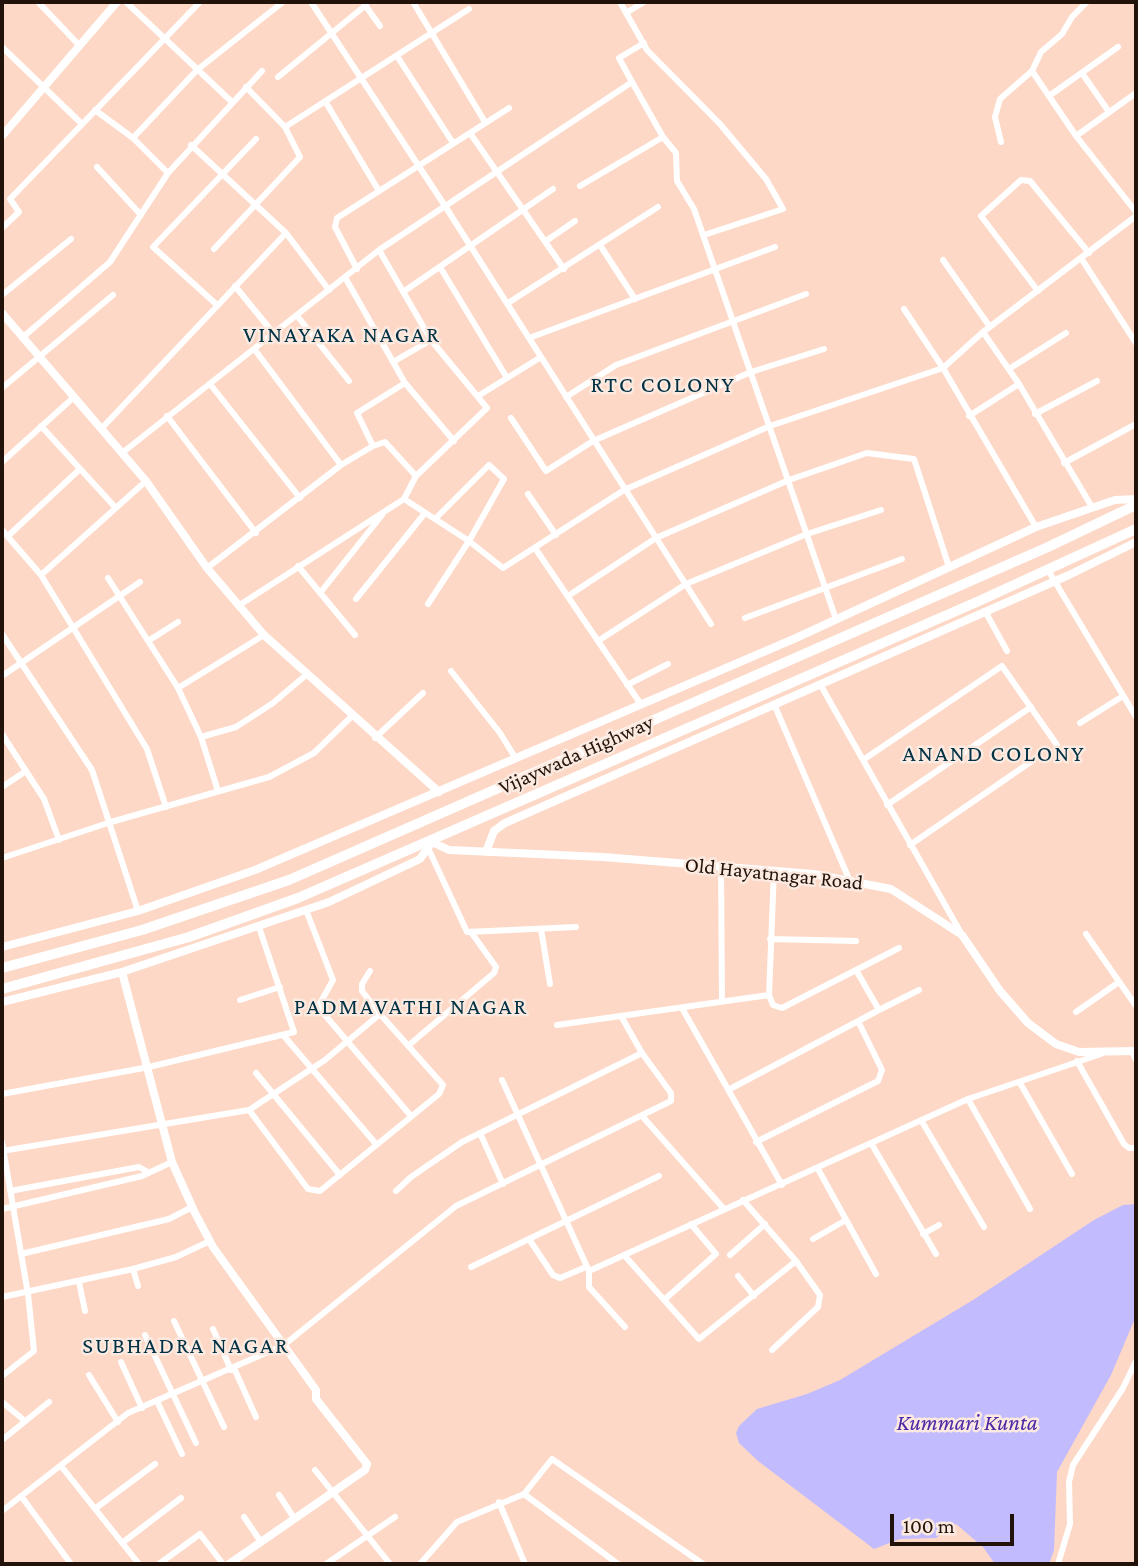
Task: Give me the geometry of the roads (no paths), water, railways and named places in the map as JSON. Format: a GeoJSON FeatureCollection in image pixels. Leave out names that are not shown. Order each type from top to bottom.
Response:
{"type":"FeatureCollection","features":[{"type":"Feature","properties":{"kind":"highway","name":"Vijaywada Highway"},"geometry":{"type":"LineString","coordinates":[[2,968],[142,930],[294,878],[1048,547],[1136,505]]}},
{"type":"Feature","properties":{"kind":"highway","name":"Vijaywada Highway"},"geometry":{"type":"LineString","coordinates":[[2,989],[189,937],[430,846],[678,732],[1136,529]]}},
{"type":"Feature","properties":{"kind":"highway"},"geometry":{"type":"LineString","coordinates":[[678,732],[683,744]]}},
{"type":"Feature","properties":{"kind":"street"},"geometry":{"type":"LineString","coordinates":[[38,2],[78,44]]}},
{"type":"Feature","properties":{"kind":"street"},"geometry":{"type":"LineString","coordinates":[[126,2],[232,102]]}},
{"type":"Feature","properties":{"kind":"street"},"geometry":{"type":"LineString","coordinates":[[2,228],[19,212],[10,199],[200,2]]}},
{"type":"Feature","properties":{"kind":"street"},"geometry":{"type":"LineString","coordinates":[[132,138],[197,69],[283,2]]}},
{"type":"Feature","properties":{"kind":"street"},"geometry":{"type":"LineString","coordinates":[[311,2],[446,206],[711,624]]}},
{"type":"Feature","properties":{"kind":"street"},"geometry":{"type":"LineString","coordinates":[[413,2],[485,122]]}},
{"type":"Feature","properties":{"kind":"street"},"geometry":{"type":"LineString","coordinates":[[620,2],[643,43],[766,178],[783,209],[704,235]]}},
{"type":"Feature","properties":{"kind":"street"},"geometry":{"type":"LineString","coordinates":[[626,13],[643,2]]}},
{"type":"Feature","properties":{"kind":"street"},"geometry":{"type":"LineString","coordinates":[[1000,142],[995,117],[1000,99],[1032,71],[1041,52],[1062,34],[1072,17],[1087,2]]}},
{"type":"Feature","properties":{"kind":"street"},"geometry":{"type":"LineString","coordinates":[[3,132],[113,3]]}},
{"type":"Feature","properties":{"kind":"street"},"geometry":{"type":"LineString","coordinates":[[278,77],[365,4],[380,26]]}},
{"type":"Feature","properties":{"kind":"street"},"geometry":{"type":"LineString","coordinates":[[285,127],[468,9]]}},
{"type":"Feature","properties":{"kind":"street"},"geometry":{"type":"LineString","coordinates":[[643,43],[619,58],[663,137],[676,153],[677,181],[694,209],[704,235],[836,620]]}},
{"type":"Feature","properties":{"kind":"street"},"geometry":{"type":"LineString","coordinates":[[2,47],[82,124]]}},
{"type":"Feature","properties":{"kind":"street"},"geometry":{"type":"LineString","coordinates":[[1049,96],[1118,47]]}},
{"type":"Feature","properties":{"kind":"street"},"geometry":{"type":"LineString","coordinates":[[397,56],[453,144]]}},
{"type":"Feature","properties":{"kind":"street"},"geometry":{"type":"LineString","coordinates":[[22,338],[110,262],[168,173],[262,71]]}},
{"type":"Feature","properties":{"kind":"street"},"geometry":{"type":"LineString","coordinates":[[404,499],[470,541],[503,568],[624,490],[770,426],[943,368],[983,332],[1089,253],[1136,214],[1076,136],[1032,71]]}},
{"type":"Feature","properties":{"kind":"street"},"geometry":{"type":"LineString","coordinates":[[1082,73],[1109,112]]}},
{"type":"Feature","properties":{"kind":"street"},"geometry":{"type":"LineString","coordinates":[[122,453],[298,317],[379,250],[632,82]]}},
{"type":"Feature","properties":{"kind":"street"},"geometry":{"type":"LineString","coordinates":[[214,249],[300,156],[285,127],[246,87]]}},
{"type":"Feature","properties":{"kind":"street"},"geometry":{"type":"LineString","coordinates":[[1076,136],[1136,93]]}},
{"type":"Feature","properties":{"kind":"street"},"geometry":{"type":"LineString","coordinates":[[325,102],[379,191]]}},
{"type":"Feature","properties":{"kind":"street"},"geometry":{"type":"LineString","coordinates":[[358,269],[335,221],[509,108]]}},
{"type":"Feature","properties":{"kind":"street"},"geometry":{"type":"LineString","coordinates":[[95,110],[132,138],[168,173]]}},
{"type":"Feature","properties":{"kind":"street"},"geometry":{"type":"LineString","coordinates":[[470,132],[564,269]]}},
{"type":"Feature","properties":{"kind":"street"},"geometry":{"type":"LineString","coordinates":[[580,186],[663,137]]}},
{"type":"Feature","properties":{"kind":"street"},"geometry":{"type":"LineString","coordinates":[[216,304],[153,247],[256,139]]}},
{"type":"Feature","properties":{"kind":"street"},"geometry":{"type":"LineString","coordinates":[[191,145],[286,233],[329,290]]}},
{"type":"Feature","properties":{"kind":"street"},"geometry":{"type":"LineString","coordinates":[[97,167],[141,215]]}},
{"type":"Feature","properties":{"kind":"street"},"geometry":{"type":"LineString","coordinates":[[1038,291],[981,216],[1021,180],[1030,181],[1089,253]]}},
{"type":"Feature","properties":{"kind":"street"},"geometry":{"type":"LineString","coordinates":[[403,292],[553,189]]}},
{"type":"Feature","properties":{"kind":"street"},"geometry":{"type":"LineString","coordinates":[[508,303],[659,207]]}},
{"type":"Feature","properties":{"kind":"street"},"geometry":{"type":"LineString","coordinates":[[546,241],[575,221]]}},
{"type":"Feature","properties":{"kind":"street"},"geometry":{"type":"LineString","coordinates":[[102,428],[216,304],[286,233]]}},
{"type":"Feature","properties":{"kind":"street"},"geometry":{"type":"LineString","coordinates":[[2,295],[71,239]]}},
{"type":"Feature","properties":{"kind":"street"},"geometry":{"type":"LineString","coordinates":[[600,245],[635,299]]}},
{"type":"Feature","properties":{"kind":"street"},"geometry":{"type":"LineString","coordinates":[[529,338],[775,247]]}},
{"type":"Feature","properties":{"kind":"street"},"geometry":{"type":"LineString","coordinates":[[238,606],[404,499],[416,476],[487,408],[431,340],[379,250]]}},
{"type":"Feature","properties":{"kind":"street"},"geometry":{"type":"LineString","coordinates":[[1081,258],[1136,342]]}},
{"type":"Feature","properties":{"kind":"street"},"geometry":{"type":"LineString","coordinates":[[943,260],[990,327]]}},
{"type":"Feature","properties":{"kind":"street"},"geometry":{"type":"LineString","coordinates":[[440,267],[507,378]]}},
{"type":"Feature","properties":{"kind":"street"},"geometry":{"type":"LineString","coordinates":[[346,279],[404,383],[454,441]]}},
{"type":"Feature","properties":{"kind":"street"},"geometry":{"type":"LineString","coordinates":[[235,286],[274,334]]}},
{"type":"Feature","properties":{"kind":"street"},"geometry":{"type":"LineString","coordinates":[[566,397],[615,365],[806,294]]}},
{"type":"Feature","properties":{"kind":"street"},"geometry":{"type":"LineString","coordinates":[[2,388],[113,295]]}},
{"type":"Feature","properties":{"kind":"street"},"geometry":{"type":"LineString","coordinates":[[904,309],[943,368],[1036,527]]}},
{"type":"Feature","properties":{"kind":"street"},"geometry":{"type":"LineString","coordinates":[[2,313],[146,481],[207,568],[264,635],[439,793]]}},
{"type":"Feature","properties":{"kind":"street"},"geometry":{"type":"LineString","coordinates":[[298,317],[349,381]]}},
{"type":"Feature","properties":{"kind":"street"},"geometry":{"type":"LineString","coordinates":[[983,332],[1019,384],[1091,507]]}},
{"type":"Feature","properties":{"kind":"street"},"geometry":{"type":"LineString","coordinates":[[1009,369],[1066,333]]}},
{"type":"Feature","properties":{"kind":"street"},"geometry":{"type":"LineString","coordinates":[[393,362],[431,340]]}},
{"type":"Feature","properties":{"kind":"street"},"geometry":{"type":"LineString","coordinates":[[511,418],[546,471],[593,441],[751,372],[824,349]]}},
{"type":"Feature","properties":{"kind":"street"},"geometry":{"type":"LineString","coordinates":[[255,350],[341,465]]}},
{"type":"Feature","properties":{"kind":"street"},"geometry":{"type":"LineString","coordinates":[[478,396],[541,357]]}},
{"type":"Feature","properties":{"kind":"street"},"geometry":{"type":"LineString","coordinates":[[1035,414],[1097,381]]}},
{"type":"Feature","properties":{"kind":"street"},"geometry":{"type":"LineString","coordinates":[[373,446],[357,413],[404,383]]}},
{"type":"Feature","properties":{"kind":"street"},"geometry":{"type":"LineString","coordinates":[[210,384],[300,498]]}},
{"type":"Feature","properties":{"kind":"street"},"geometry":{"type":"LineString","coordinates":[[969,416],[1019,384]]}},
{"type":"Feature","properties":{"kind":"street"},"geometry":{"type":"LineString","coordinates":[[2,462],[74,397]]}},
{"type":"Feature","properties":{"kind":"street"},"geometry":{"type":"LineString","coordinates":[[167,416],[256,533]]}},
{"type":"Feature","properties":{"kind":"street"},"geometry":{"type":"LineString","coordinates":[[1064,463],[1136,424]]}},
{"type":"Feature","properties":{"kind":"street"},"geometry":{"type":"LineString","coordinates":[[41,426],[115,507]]}},
{"type":"Feature","properties":{"kind":"street"},"geometry":{"type":"LineString","coordinates":[[207,568],[256,533],[341,465],[373,446],[386,442],[416,476]]}},
{"type":"Feature","properties":{"kind":"street"},"geometry":{"type":"LineString","coordinates":[[568,596],[656,538],[789,480],[867,453],[914,459],[949,567]]}},
{"type":"Feature","properties":{"kind":"street"},"geometry":{"type":"LineString","coordinates":[[428,604],[470,541],[504,479],[489,465],[435,519]]}},
{"type":"Feature","properties":{"kind":"street"},"geometry":{"type":"LineString","coordinates":[[8,536],[80,469]]}},
{"type":"Feature","properties":{"kind":"street"},"geometry":{"type":"LineString","coordinates":[[41,575],[146,481]]}},
{"type":"Feature","properties":{"kind":"street"},"geometry":{"type":"LineString","coordinates":[[528,494],[556,535]]}},
{"type":"Feature","properties":{"kind":"street"},"geometry":{"type":"LineString","coordinates":[[2,947],[138,911],[255,870],[836,620],[1036,527],[1115,500],[1136,499]]}},
{"type":"Feature","properties":{"kind":"street"},"geometry":{"type":"LineString","coordinates":[[320,593],[387,509]]}},
{"type":"Feature","properties":{"kind":"street"},"geometry":{"type":"LineString","coordinates":[[598,641],[686,584],[807,534],[881,510]]}},
{"type":"Feature","properties":{"kind":"street"},"geometry":{"type":"LineString","coordinates":[[356,599],[425,513]]}},
{"type":"Feature","properties":{"kind":"street"},"geometry":{"type":"LineString","coordinates":[[2,530],[41,575],[147,748],[166,807]]}},
{"type":"Feature","properties":{"kind":"street"},"geometry":{"type":"LineString","coordinates":[[486,852],[494,831],[505,823],[1053,582],[1136,542]]}},
{"type":"Feature","properties":{"kind":"street"},"geometry":{"type":"LineString","coordinates":[[535,548],[640,703]]}},
{"type":"Feature","properties":{"kind":"street"},"geometry":{"type":"LineString","coordinates":[[745,618],[902,559]]}},
{"type":"Feature","properties":{"kind":"street"},"geometry":{"type":"LineString","coordinates":[[298,566],[355,635]]}},
{"type":"Feature","properties":{"kind":"street"},"geometry":{"type":"LineString","coordinates":[[1048,570],[1136,717]]}},
{"type":"Feature","properties":{"kind":"street"},"geometry":{"type":"LineString","coordinates":[[108,578],[178,688],[201,737],[218,791]]}},
{"type":"Feature","properties":{"kind":"street"},"geometry":{"type":"LineString","coordinates":[[2,676],[140,582]]}},
{"type":"Feature","properties":{"kind":"street"},"geometry":{"type":"LineString","coordinates":[[985,611],[1007,651]]}},
{"type":"Feature","properties":{"kind":"street"},"geometry":{"type":"LineString","coordinates":[[148,642],[178,622]]}},
{"type":"Feature","properties":{"kind":"street"},"geometry":{"type":"LineString","coordinates":[[2,634],[92,770],[138,911]]}},
{"type":"Feature","properties":{"kind":"street"},"geometry":{"type":"LineString","coordinates":[[178,688],[264,635]]}},
{"type":"Feature","properties":{"kind":"street"},"geometry":{"type":"LineString","coordinates":[[627,685],[668,664]]}},
{"type":"Feature","properties":{"kind":"street"},"geometry":{"type":"LineString","coordinates":[[863,760],[996,668],[1007,669],[1057,745]]}},
{"type":"Feature","properties":{"kind":"street"},"geometry":{"type":"LineString","coordinates":[[451,671],[500,733],[516,759]]}},
{"type":"Feature","properties":{"kind":"street"},"geometry":{"type":"LineString","coordinates":[[201,737],[236,727],[273,703],[306,675]]}},
{"type":"Feature","properties":{"kind":"street"},"geometry":{"type":"LineString","coordinates":[[820,684],[962,935]]}},
{"type":"Feature","properties":{"kind":"street"},"geometry":{"type":"LineString","coordinates":[[375,738],[423,693]]}},
{"type":"Feature","properties":{"kind":"street"},"geometry":{"type":"LineString","coordinates":[[1080,723],[1123,696]]}},
{"type":"Feature","properties":{"kind":"street"},"geometry":{"type":"LineString","coordinates":[[774,704],[849,879]]}},
{"type":"Feature","properties":{"kind":"street"},"geometry":{"type":"LineString","coordinates":[[887,804],[1031,707]]}},
{"type":"Feature","properties":{"kind":"street"},"geometry":{"type":"LineString","coordinates":[[2,858],[111,822],[269,777],[314,753],[352,716]]}},
{"type":"Feature","properties":{"kind":"street"},"geometry":{"type":"LineString","coordinates":[[2,734],[44,799],[59,840]]}},
{"type":"Feature","properties":{"kind":"street"},"geometry":{"type":"LineString","coordinates":[[910,845],[1032,761]]}},
{"type":"Feature","properties":{"kind":"street"},"geometry":{"type":"LineString","coordinates":[[2,788],[26,771]]}},
{"type":"Feature","properties":{"kind":"street"},"geometry":{"type":"LineString","coordinates":[[2,1002],[122,972],[306,910],[420,859],[430,846],[467,932],[576,928]]}},
{"type":"Feature","properties":{"kind":"street","name":"Old Hayatnagar Road"},"geometry":{"type":"LineString","coordinates":[[430,846],[449,850],[774,870],[849,879],[891,890],[962,935],[976,959],[1028,1023],[1056,1044],[1079,1052],[1135,1054]]}},
{"type":"Feature","properties":{"kind":"street"},"geometry":{"type":"LineString","coordinates":[[721,866],[722,1000]]}},
{"type":"Feature","properties":{"kind":"street"},"geometry":{"type":"LineString","coordinates":[[774,870],[769,995],[773,1005],[782,1008],[899,948]]}},
{"type":"Feature","properties":{"kind":"street"},"geometry":{"type":"LineString","coordinates":[[306,910],[332,980],[318,1007],[411,1116]]}},
{"type":"Feature","properties":{"kind":"street"},"geometry":{"type":"LineString","coordinates":[[2,1094],[149,1067],[294,1032],[259,927]]}},
{"type":"Feature","properties":{"kind":"street"},"geometry":{"type":"LineString","coordinates":[[541,929],[550,984]]}},
{"type":"Feature","properties":{"kind":"street"},"geometry":{"type":"LineString","coordinates":[[409,1045],[494,973],[495,967],[471,932]]}},
{"type":"Feature","properties":{"kind":"street"},"geometry":{"type":"LineString","coordinates":[[1086,934],[1136,1006]]}},
{"type":"Feature","properties":{"kind":"street"},"geometry":{"type":"LineString","coordinates":[[770,939],[856,941]]}},
{"type":"Feature","properties":{"kind":"street"},"geometry":{"type":"LineString","coordinates":[[856,970],[879,1010]]}},
{"type":"Feature","properties":{"kind":"street"},"geometry":{"type":"LineString","coordinates":[[249,1110],[308,1189],[320,1191],[439,1094],[443,1085],[362,991],[362,984],[370,971]]}},
{"type":"Feature","properties":{"kind":"street"},"geometry":{"type":"LineString","coordinates":[[122,972],[172,1163],[192,1207],[210,1241],[316,1390],[316,1399],[367,1464],[365,1470],[229,1564]]}},
{"type":"Feature","properties":{"kind":"street"},"geometry":{"type":"LineString","coordinates":[[1076,1012],[1119,982]]}},
{"type":"Feature","properties":{"kind":"street"},"geometry":{"type":"LineString","coordinates":[[240,999],[280,987]]}},
{"type":"Feature","properties":{"kind":"street"},"geometry":{"type":"LineString","coordinates":[[730,1089],[919,990]]}},
{"type":"Feature","properties":{"kind":"street"},"geometry":{"type":"LineString","coordinates":[[557,1025],[769,995]]}},
{"type":"Feature","properties":{"kind":"street"},"geometry":{"type":"LineString","coordinates":[[682,1008],[782,1185]]}},
{"type":"Feature","properties":{"kind":"street"},"geometry":{"type":"LineString","coordinates":[[2,1151],[249,1110],[311,1068],[380,1014]]}},
{"type":"Feature","properties":{"kind":"street"},"geometry":{"type":"LineString","coordinates":[[2,1511],[118,1422],[157,1401],[284,1345],[456,1206],[643,1117],[672,1099],[621,1016]]}},
{"type":"Feature","properties":{"kind":"street"},"geometry":{"type":"LineString","coordinates":[[756,1142],[878,1080],[882,1070],[859,1023]]}},
{"type":"Feature","properties":{"kind":"street"},"geometry":{"type":"LineString","coordinates":[[284,1036],[376,1144]]}},
{"type":"Feature","properties":{"kind":"street"},"geometry":{"type":"LineString","coordinates":[[396,1191],[423,1168],[480,1133],[642,1053]]}},
{"type":"Feature","properties":{"kind":"street"},"geometry":{"type":"LineString","coordinates":[[529,1239],[553,1275],[560,1278],[588,1269],[818,1169],[968,1099],[1101,1054]]}},
{"type":"Feature","properties":{"kind":"street"},"geometry":{"type":"LineString","coordinates":[[1077,1061],[1124,1144],[1129,1148],[1136,1148]]}},
{"type":"Feature","properties":{"kind":"street"},"geometry":{"type":"LineString","coordinates":[[256,1073],[340,1175]]}},
{"type":"Feature","properties":{"kind":"street"},"geometry":{"type":"LineString","coordinates":[[502,1080],[588,1269],[589,1287],[625,1327]]}},
{"type":"Feature","properties":{"kind":"street"},"geometry":{"type":"LineString","coordinates":[[1020,1083],[1072,1174]]}},
{"type":"Feature","properties":{"kind":"street"},"geometry":{"type":"LineString","coordinates":[[968,1099],[1030,1209]]}},
{"type":"Feature","properties":{"kind":"street"},"geometry":{"type":"LineString","coordinates":[[643,1117],[724,1209]]}},
{"type":"Feature","properties":{"kind":"street"},"geometry":{"type":"LineString","coordinates":[[921,1120],[984,1227]]}},
{"type":"Feature","properties":{"kind":"street"},"geometry":{"type":"LineString","coordinates":[[480,1133],[503,1184]]}},
{"type":"Feature","properties":{"kind":"street"},"geometry":{"type":"LineString","coordinates":[[2,1142],[28,1294],[34,1351],[2,1376]]}},
{"type":"Feature","properties":{"kind":"street"},"geometry":{"type":"LineString","coordinates":[[871,1143],[936,1254]]}},
{"type":"Feature","properties":{"kind":"street"},"geometry":{"type":"LineString","coordinates":[[2,1209],[142,1176],[172,1163]]}},
{"type":"Feature","properties":{"kind":"street"},"geometry":{"type":"LineString","coordinates":[[10,1191],[139,1167],[148,1172]]}},
{"type":"Feature","properties":{"kind":"street"},"geometry":{"type":"LineString","coordinates":[[818,1169],[876,1274]]}},
{"type":"Feature","properties":{"kind":"street"},"geometry":{"type":"LineString","coordinates":[[471,1267],[659,1176]]}},
{"type":"Feature","properties":{"kind":"street"},"geometry":{"type":"LineString","coordinates":[[743,1200],[796,1261],[820,1295],[818,1307],[772,1350]]}},
{"type":"Feature","properties":{"kind":"street"},"geometry":{"type":"LineString","coordinates":[[21,1254],[169,1219],[192,1207]]}},
{"type":"Feature","properties":{"kind":"street"},"geometry":{"type":"LineString","coordinates":[[813,1239],[846,1220]]}},
{"type":"Feature","properties":{"kind":"street"},"geometry":{"type":"LineString","coordinates":[[664,1300],[716,1254],[691,1224]]}},
{"type":"Feature","properties":{"kind":"street"},"geometry":{"type":"LineString","coordinates":[[730,1255],[765,1224]]}},
{"type":"Feature","properties":{"kind":"street"},"geometry":{"type":"LineString","coordinates":[[922,1234],[939,1226]]}},
{"type":"Feature","properties":{"kind":"street"},"geometry":{"type":"LineString","coordinates":[[2,1297],[28,1294],[133,1269],[176,1257],[210,1241]]}},
{"type":"Feature","properties":{"kind":"street"},"geometry":{"type":"LineString","coordinates":[[624,1255],[702,1339],[796,1261]]}},
{"type":"Feature","properties":{"kind":"street"},"geometry":{"type":"LineString","coordinates":[[133,1269],[138,1286]]}},
{"type":"Feature","properties":{"kind":"street"},"geometry":{"type":"LineString","coordinates":[[738,1276],[754,1296]]}},
{"type":"Feature","properties":{"kind":"street"},"geometry":{"type":"LineString","coordinates":[[79,1282],[85,1311]]}},
{"type":"Feature","properties":{"kind":"street"},"geometry":{"type":"LineString","coordinates":[[174,1321],[223,1427]]}},
{"type":"Feature","properties":{"kind":"street"},"geometry":{"type":"LineString","coordinates":[[213,1329],[256,1417]]}},
{"type":"Feature","properties":{"kind":"street"},"geometry":{"type":"LineString","coordinates":[[145,1335],[196,1443]]}},
{"type":"Feature","properties":{"kind":"street"},"geometry":{"type":"LineString","coordinates":[[1062,1562],[1070,1524],[1069,1482],[1073,1465],[1118,1396],[1136,1361]]}},
{"type":"Feature","properties":{"kind":"street"},"geometry":{"type":"LineString","coordinates":[[121,1362],[142,1408]]}},
{"type":"Feature","properties":{"kind":"street"},"geometry":{"type":"LineString","coordinates":[[89,1375],[118,1422]]}},
{"type":"Feature","properties":{"kind":"street"},"geometry":{"type":"LineString","coordinates":[[157,1401],[182,1454]]}},
{"type":"Feature","properties":{"kind":"street"},"geometry":{"type":"LineString","coordinates":[[2,1402],[25,1421]]}},
{"type":"Feature","properties":{"kind":"street"},"geometry":{"type":"LineString","coordinates":[[2,1440],[49,1402]]}},
{"type":"Feature","properties":{"kind":"street"},"geometry":{"type":"LineString","coordinates":[[420,1564],[457,1522],[499,1502],[524,1494],[552,1459],[703,1564]]}},
{"type":"Feature","properties":{"kind":"street"},"geometry":{"type":"LineString","coordinates":[[96,1508],[155,1464]]}},
{"type":"Feature","properties":{"kind":"street"},"geometry":{"type":"LineString","coordinates":[[61,1465],[139,1564]]}},
{"type":"Feature","properties":{"kind":"street"},"geometry":{"type":"LineString","coordinates":[[315,1470],[365,1537],[390,1564]]}},
{"type":"Feature","properties":{"kind":"street"},"geometry":{"type":"LineString","coordinates":[[524,1494],[618,1564]]}},
{"type":"Feature","properties":{"kind":"street"},"geometry":{"type":"LineString","coordinates":[[21,1496],[71,1564]]}},
{"type":"Feature","properties":{"kind":"street"},"geometry":{"type":"LineString","coordinates":[[279,1496],[294,1518]]}},
{"type":"Feature","properties":{"kind":"street"},"geometry":{"type":"LineString","coordinates":[[122,1543],[181,1498]]}},
{"type":"Feature","properties":{"kind":"street"},"geometry":{"type":"LineString","coordinates":[[499,1502],[525,1564]]}},
{"type":"Feature","properties":{"kind":"street"},"geometry":{"type":"LineString","coordinates":[[244,1517],[261,1542]]}},
{"type":"Feature","properties":{"kind":"street"},"geometry":{"type":"LineString","coordinates":[[326,1564],[395,1517]]}},
{"type":"Feature","properties":{"kind":"street"},"geometry":{"type":"LineString","coordinates":[[159,1564],[200,1534],[223,1564]]}},
{"type":"Feature","properties":{"kind":"water","name":"Kummari Kunta"},"geometry":{"type":"Polygon","coordinates":[[[1136,1204],[1136,1316],[1111,1375],[1057,1472],[1054,1550],[1049,1564],[995,1564],[983,1547],[956,1524],[936,1538],[900,1539],[874,1549],[758,1461],[739,1443],[736,1433],[739,1426],[757,1409],[807,1394],[840,1380],[973,1300],[1094,1220],[1123,1205],[1136,1204]]]}},
{"type":"Feature","properties":{"kind":"district","name":"VINAYAKA NAGAR"},"geometry":{"type":"Point","coordinates":[342,335]}},
{"type":"Feature","properties":{"kind":"district","name":"RTC COLONY"},"geometry":{"type":"Point","coordinates":[663,385]}},
{"type":"Feature","properties":{"kind":"district","name":"ANAND COLONY"},"geometry":{"type":"Point","coordinates":[994,754]}},
{"type":"Feature","properties":{"kind":"district","name":"PADMAVATHI NAGAR"},"geometry":{"type":"Point","coordinates":[411,1007]}},
{"type":"Feature","properties":{"kind":"district","name":"SUBHADRA NAGAR"},"geometry":{"type":"Point","coordinates":[186,1346]}}]}
